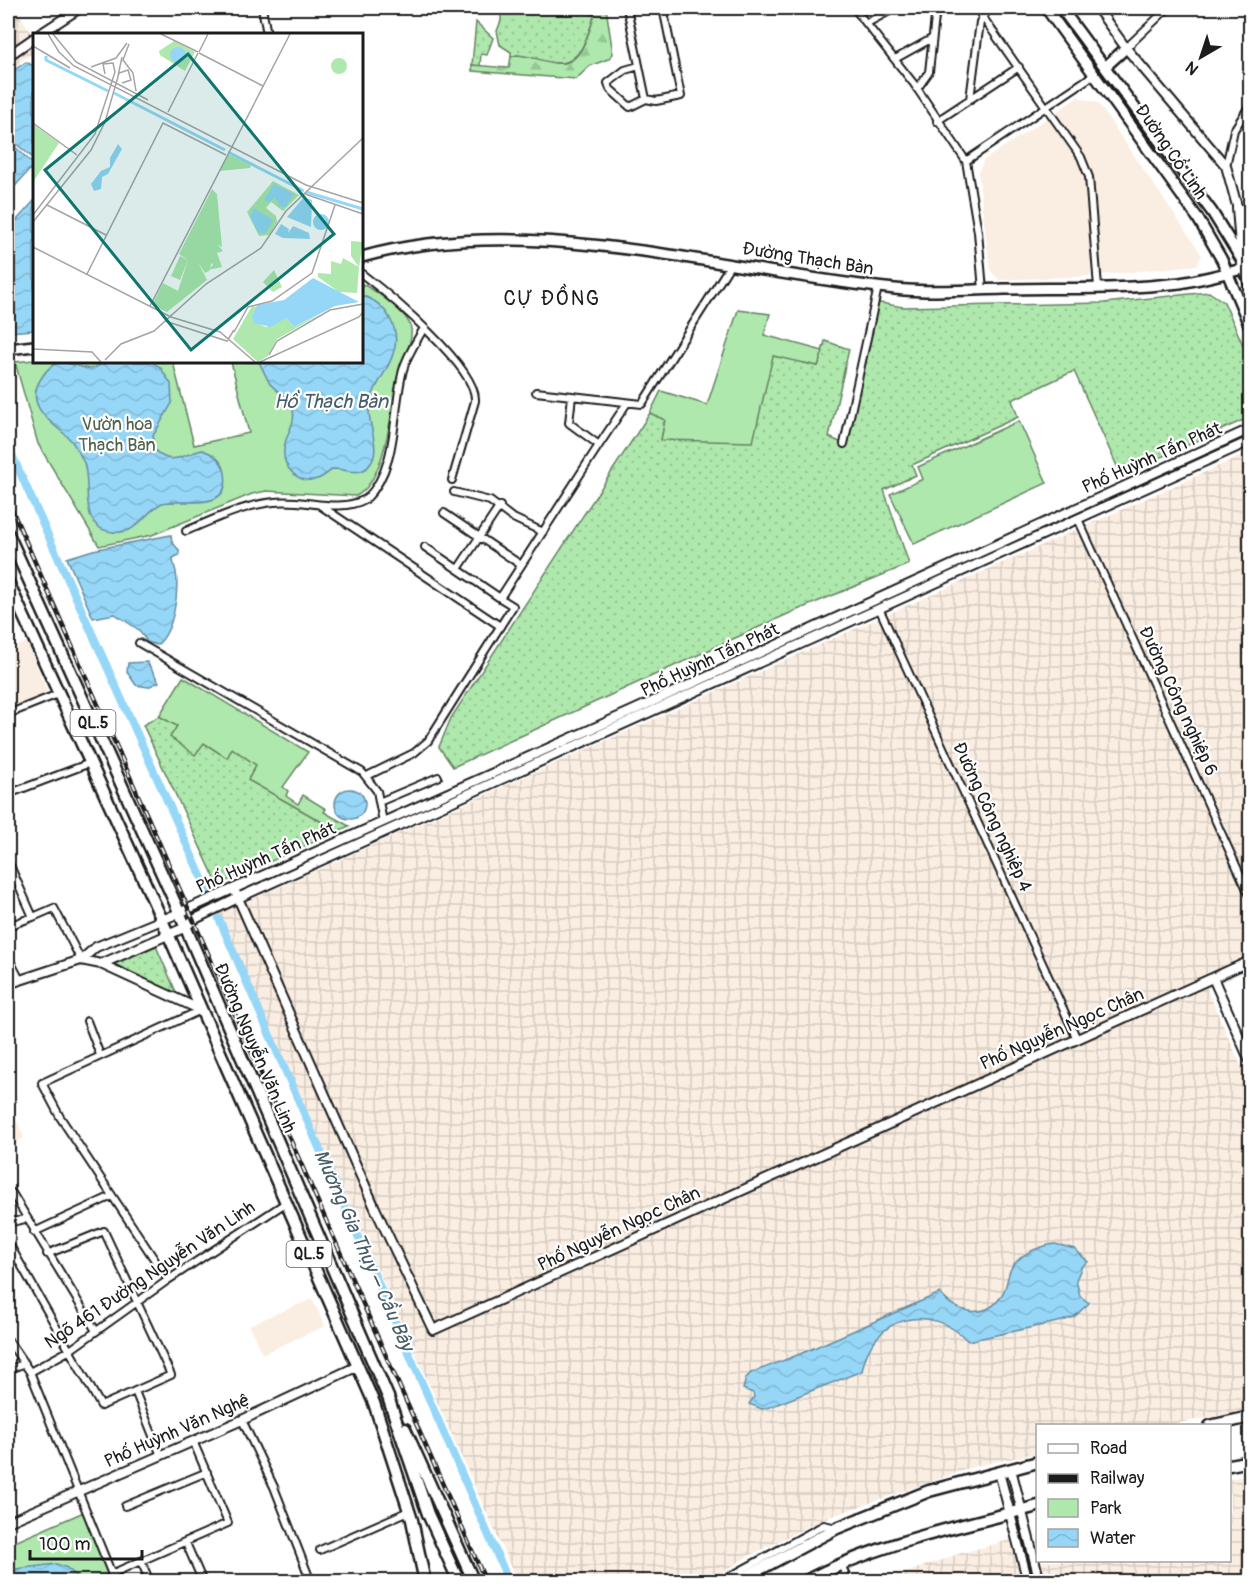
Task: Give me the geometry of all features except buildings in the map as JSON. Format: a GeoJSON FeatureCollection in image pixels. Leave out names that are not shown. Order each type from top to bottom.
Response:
{"type":"FeatureCollection","features":[{"type":"Feature","properties":{"kind":"highway","name":"Đường Nguyễn Văn Linh"},"geometry":{"type":"LineString","coordinates":[[8,534],[186,927],[387,1397],[428,1514],[459,1581]]}},
{"type":"Feature","properties":{"kind":"highway","name":"Đường Nguyễn Văn Linh"},"geometry":{"type":"LineString","coordinates":[[8,582],[169,934],[374,1403],[409,1510],[425,1581]]}},
{"type":"Feature","properties":{"kind":"highway"},"geometry":{"type":"LineString","coordinates":[[224,1059],[239,1053]]}},
{"type":"Feature","properties":{"kind":"highway"},"geometry":{"type":"LineString","coordinates":[[387,1397],[401,1418],[474,1581]]}},
{"type":"Feature","properties":{"kind":"highway"},"geometry":{"type":"LineString","coordinates":[[1215,1424],[1251,1417]]}},
{"type":"Feature","properties":{"kind":"highway"},"geometry":{"type":"LineString","coordinates":[[1231,1465],[1251,1461]]}},
{"type":"Feature","properties":{"kind":"highway"},"geometry":{"type":"LineString","coordinates":[[736,1581],[837,1528],[929,1491],[1036,1463]]}},
{"type":"Feature","properties":{"kind":"highway"},"geometry":{"type":"LineString","coordinates":[[804,1581],[841,1563],[933,1532],[1036,1507]]}},
{"type":"Feature","properties":{"kind":"main road","name":"Đường Cổ Linh"},"geometry":{"type":"LineString","coordinates":[[1046,8],[1197,218],[1227,273],[1251,327]]}},
{"type":"Feature","properties":{"kind":"main road","name":"Đường Cổ Linh"},"geometry":{"type":"LineString","coordinates":[[1062,8],[1212,212],[1245,265],[1251,285]]}},
{"type":"Feature","properties":{"kind":"main road"},"geometry":{"type":"LineString","coordinates":[[1105,67],[1126,48]]}},
{"type":"Feature","properties":{"kind":"main road","name":"Đường Thạch Bàn"},"geometry":{"type":"LineString","coordinates":[[363,257],[390,249],[445,241],[503,240],[625,250],[896,290],[983,290],[1176,283],[1227,273],[1245,265]]}},
{"type":"Feature","properties":{"kind":"main road"},"geometry":{"type":"LineString","coordinates":[[8,349],[33,346]]}},
{"type":"Feature","properties":{"kind":"street"},"geometry":{"type":"LineString","coordinates":[[42,33],[80,8]]}},
{"type":"Feature","properties":{"kind":"street"},"geometry":{"type":"LineString","coordinates":[[262,8],[267,33]]}},
{"type":"Feature","properties":{"kind":"street"},"geometry":{"type":"LineString","coordinates":[[627,8],[646,99]]}},
{"type":"Feature","properties":{"kind":"street"},"geometry":{"type":"LineString","coordinates":[[639,66],[625,70],[608,83],[610,89],[630,107],[646,99],[656,101],[681,96],[663,8]]}},
{"type":"Feature","properties":{"kind":"street"},"geometry":{"type":"LineString","coordinates":[[855,8],[917,89],[966,161],[978,232],[983,290]]}},
{"type":"Feature","properties":{"kind":"street"},"geometry":{"type":"LineString","coordinates":[[867,22],[895,8]]}},
{"type":"Feature","properties":{"kind":"street"},"geometry":{"type":"LineString","coordinates":[[917,89],[929,72],[936,8]]}},
{"type":"Feature","properties":{"kind":"street"},"geometry":{"type":"LineString","coordinates":[[970,99],[982,16],[993,8]]}},
{"type":"Feature","properties":{"kind":"street"},"geometry":{"type":"LineString","coordinates":[[1041,8],[1054,19]]}},
{"type":"Feature","properties":{"kind":"street"},"geometry":{"type":"LineString","coordinates":[[1097,8],[1126,48],[1226,166],[1237,206],[1245,265]]}},
{"type":"Feature","properties":{"kind":"street"},"geometry":{"type":"LineString","coordinates":[[1103,15],[1110,8]]}},
{"type":"Feature","properties":{"kind":"street"},"geometry":{"type":"LineString","coordinates":[[1126,48],[1168,8]]}},
{"type":"Feature","properties":{"kind":"street"},"geometry":{"type":"LineString","coordinates":[[982,16],[1081,157],[1089,177],[1098,287]]}},
{"type":"Feature","properties":{"kind":"street"},"geometry":{"type":"LineString","coordinates":[[8,56],[33,39]]}},
{"type":"Feature","properties":{"kind":"street"},"geometry":{"type":"LineString","coordinates":[[895,59],[931,39]]}},
{"type":"Feature","properties":{"kind":"street"},"geometry":{"type":"LineString","coordinates":[[937,121],[1019,67]]}},
{"type":"Feature","properties":{"kind":"street"},"geometry":{"type":"LineString","coordinates":[[966,161],[1095,74]]}},
{"type":"Feature","properties":{"kind":"street"},"geometry":{"type":"LineString","coordinates":[[1226,166],[1234,130],[1251,105]]}},
{"type":"Feature","properties":{"kind":"street"},"geometry":{"type":"LineString","coordinates":[[1237,206],[1251,227]]}},
{"type":"Feature","properties":{"kind":"street"},"geometry":{"type":"LineString","coordinates":[[536,392],[642,404],[731,264]]}},
{"type":"Feature","properties":{"kind":"street"},"geometry":{"type":"LineString","coordinates":[[363,275],[424,328],[456,362],[476,395],[452,480]]}},
{"type":"Feature","properties":{"kind":"street"},"geometry":{"type":"LineString","coordinates":[[844,444],[878,287]]}},
{"type":"Feature","properties":{"kind":"street"},"geometry":{"type":"LineString","coordinates":[[186,531],[258,504],[280,501],[335,507],[366,499],[377,484],[392,439],[403,369],[424,328]]}},
{"type":"Feature","properties":{"kind":"street"},"geometry":{"type":"LineString","coordinates":[[572,396],[569,423],[599,445]]}},
{"type":"Feature","properties":{"kind":"street"},"geometry":{"type":"LineString","coordinates":[[500,597],[627,403]]}},
{"type":"Feature","properties":{"kind":"street","name":"Phố Huỳnh Tấn Phát"},"geometry":{"type":"LineString","coordinates":[[101,964],[186,927],[193,920],[238,898],[504,773],[810,635],[1000,544],[1251,429]]}},
{"type":"Feature","properties":{"kind":"street","name":"Phố Huỳnh Tấn Phát"},"geometry":{"type":"LineString","coordinates":[[877,604],[1004,552],[1251,441]]}},
{"type":"Feature","properties":{"kind":"street"},"geometry":{"type":"LineString","coordinates":[[454,492],[484,499],[500,506],[511,517],[543,532]]}},
{"type":"Feature","properties":{"kind":"street"},"geometry":{"type":"LineString","coordinates":[[318,504],[500,626]]}},
{"type":"Feature","properties":{"kind":"street"},"geometry":{"type":"LineString","coordinates":[[458,569],[500,506]]}},
{"type":"Feature","properties":{"kind":"street"},"geometry":{"type":"LineString","coordinates":[[1074,510],[1078,519]]}},
{"type":"Feature","properties":{"kind":"street"},"geometry":{"type":"LineString","coordinates":[[444,513],[521,566]]}},
{"type":"Feature","properties":{"kind":"street","name":"Đường Công nghiệp 6"},"geometry":{"type":"LineString","coordinates":[[1078,519],[1251,896]]}},
{"type":"Feature","properties":{"kind":"street"},"geometry":{"type":"LineString","coordinates":[[1000,544],[1004,552]]}},
{"type":"Feature","properties":{"kind":"street"},"geometry":{"type":"LineString","coordinates":[[367,776],[414,753],[428,741],[513,606],[425,547]]}},
{"type":"Feature","properties":{"kind":"street","name":"Đường Công nghiệp 4"},"geometry":{"type":"LineString","coordinates":[[877,604],[1077,1039]]}},
{"type":"Feature","properties":{"kind":"street"},"geometry":{"type":"LineString","coordinates":[[139,643],[367,776],[374,785],[383,822]]}},
{"type":"Feature","properties":{"kind":"street"},"geometry":{"type":"LineString","coordinates":[[8,714],[58,694]]}},
{"type":"Feature","properties":{"kind":"street"},"geometry":{"type":"LineString","coordinates":[[8,794],[90,763]]}},
{"type":"Feature","properties":{"kind":"street","name":"Phố Huỳnh Tấn Phát"},"geometry":{"type":"LineString","coordinates":[[81,960],[96,946],[179,913],[383,822],[504,773]]}},
{"type":"Feature","properties":{"kind":"street"},"geometry":{"type":"LineString","coordinates":[[379,802],[438,777]]}},
{"type":"Feature","properties":{"kind":"street"},"geometry":{"type":"LineString","coordinates":[[8,861],[33,917]]}},
{"type":"Feature","properties":{"kind":"street"},"geometry":{"type":"LineString","coordinates":[[234,889],[238,898]]}},
{"type":"Feature","properties":{"kind":"street","name":"Phố Nguyễn Ngọc Chân"},"geometry":{"type":"LineString","coordinates":[[238,898],[375,1208],[433,1330],[1251,961]]}},
{"type":"Feature","properties":{"kind":"street"},"geometry":{"type":"LineString","coordinates":[[8,926],[54,908],[81,960]]}},
{"type":"Feature","properties":{"kind":"street"},"geometry":{"type":"LineString","coordinates":[[8,957],[20,980]]}},
{"type":"Feature","properties":{"kind":"street"},"geometry":{"type":"LineString","coordinates":[[8,984],[81,960],[101,964],[201,1010]]}},
{"type":"Feature","properties":{"kind":"street"},"geometry":{"type":"LineString","coordinates":[[1213,978],[1251,1061]]}},
{"type":"Feature","properties":{"kind":"street"},"geometry":{"type":"LineString","coordinates":[[168,1280],[60,1117],[42,1083],[201,1010]]}},
{"type":"Feature","properties":{"kind":"street"},"geometry":{"type":"LineString","coordinates":[[87,1021],[100,1055]]}},
{"type":"Feature","properties":{"kind":"street"},"geometry":{"type":"LineString","coordinates":[[8,1195],[12,1193],[25,1219],[96,1331]]}},
{"type":"Feature","properties":{"kind":"street"},"geometry":{"type":"LineString","coordinates":[[34,1232],[112,1196]]}},
{"type":"Feature","properties":{"kind":"street","name":"Ngõ 461 Đường Nguyễn Văn Linh"},"geometry":{"type":"LineString","coordinates":[[30,1372],[70,1350],[168,1280],[286,1202]]}},
{"type":"Feature","properties":{"kind":"street"},"geometry":{"type":"LineString","coordinates":[[8,1223],[25,1219]]}},
{"type":"Feature","properties":{"kind":"street"},"geometry":{"type":"LineString","coordinates":[[8,1242],[101,1406],[171,1375],[104,1231],[47,1254]]}},
{"type":"Feature","properties":{"kind":"street"},"geometry":{"type":"LineString","coordinates":[[8,1340],[30,1372],[115,1581]]}},
{"type":"Feature","properties":{"kind":"street"},"geometry":{"type":"LineString","coordinates":[[8,1370],[25,1363]]}},
{"type":"Feature","properties":{"kind":"street","name":"Phố Huỳnh Văn Nghệ"},"geometry":{"type":"LineString","coordinates":[[8,1522],[242,1420],[358,1366]]}},
{"type":"Feature","properties":{"kind":"street"},"geometry":{"type":"LineString","coordinates":[[135,1391],[161,1455]]}},
{"type":"Feature","properties":{"kind":"street"},"geometry":{"type":"LineString","coordinates":[[242,1420],[274,1487],[311,1581]]}},
{"type":"Feature","properties":{"kind":"street"},"geometry":{"type":"LineString","coordinates":[[111,1574],[228,1523],[193,1441]]}},
{"type":"Feature","properties":{"kind":"street"},"geometry":{"type":"LineString","coordinates":[[1005,1471],[1016,1512],[1040,1581]]}},
{"type":"Feature","properties":{"kind":"street"},"geometry":{"type":"LineString","coordinates":[[125,1506],[207,1472]]}},
{"type":"Feature","properties":{"kind":"street"},"geometry":{"type":"LineString","coordinates":[[320,1550],[409,1510]]}},
{"type":"Feature","properties":{"kind":"street"},"geometry":{"type":"LineString","coordinates":[[1016,1512],[1028,1581]]}},
{"type":"Feature","properties":{"kind":"street"},"geometry":{"type":"LineString","coordinates":[[720,1581],[824,1525],[832,1524],[837,1528]]}},
{"type":"Feature","properties":{"kind":"street"},"geometry":{"type":"LineString","coordinates":[[186,1543],[203,1581]]}},
{"type":"Feature","properties":{"kind":"street"},"geometry":{"type":"LineString","coordinates":[[141,1561],[150,1581]]}},
{"type":"Feature","properties":{"kind":"street"},"geometry":{"type":"LineString","coordinates":[[830,1581],[845,1574],[841,1563]]}},
{"type":"Feature","properties":{"kind":"shaded area"},"geometry":{"type":"Polygon","coordinates":[[[8,8],[15,8],[33,35],[33,53],[8,71],[8,8]]]}},
{"type":"Feature","properties":{"kind":"shaded area"},"geometry":{"type":"Polygon","coordinates":[[[1078,97],[1098,103],[1202,255],[1197,265],[1100,275],[1083,156],[1055,113],[1078,97]]]}},
{"type":"Feature","properties":{"kind":"shaded area"},"geometry":{"type":"Polygon","coordinates":[[[1049,117],[1078,161],[1086,180],[1091,276],[999,280],[990,270],[978,172],[984,160],[1049,117]]]}},
{"type":"Feature","properties":{"kind":"shaded area"},"geometry":{"type":"Polygon","coordinates":[[[1250,452],[1250,969],[1207,989],[1250,1086],[1250,1410],[1173,1424],[1036,1424],[1036,1453],[976,1466],[821,1520],[747,1557],[708,1581],[517,1581],[219,914],[1250,452]]]}},
{"type":"Feature","properties":{"kind":"shaded area"},"geometry":{"type":"Polygon","coordinates":[[[27,642],[48,694],[8,710],[8,650],[27,642]]]}},
{"type":"Feature","properties":{"kind":"shaded area"},"geometry":{"type":"Polygon","coordinates":[[[8,1097],[24,1138],[8,1146],[8,1097]]]}},
{"type":"Feature","properties":{"kind":"shaded area"},"geometry":{"type":"Polygon","coordinates":[[[312,1299],[325,1326],[262,1354],[249,1325],[312,1299]]]}},
{"type":"Feature","properties":{"kind":"shaded area"},"geometry":{"type":"Polygon","coordinates":[[[1250,1474],[1250,1581],[1047,1581],[1041,1562],[1231,1562],[1231,1479],[1250,1474]]]}},
{"type":"Feature","properties":{"kind":"shaded area"},"geometry":{"type":"Polygon","coordinates":[[[1010,1540],[1021,1581],[882,1581],[958,1554],[1010,1540]]]}},
{"type":"Feature","properties":{"kind":"green space"},"geometry":{"type":"Polygon","coordinates":[[[350,8],[456,8],[452,14],[447,15],[350,8]]]}},
{"type":"Feature","properties":{"kind":"green space"},"geometry":{"type":"Polygon","coordinates":[[[501,8],[595,8],[592,24],[580,51],[573,58],[557,63],[517,55],[511,57],[511,52],[500,45],[497,31],[501,21],[501,8]]]}},
{"type":"Feature","properties":{"kind":"green space"},"geometry":{"type":"Polygon","coordinates":[[[595,8],[606,8],[613,54],[608,59],[590,66],[576,79],[472,71],[472,65],[509,68],[511,57],[517,55],[557,63],[573,60],[586,40],[595,8]]]}},
{"type":"Feature","properties":{"kind":"green space"},"geometry":{"type":"Polygon","coordinates":[[[476,22],[493,38],[487,55],[481,54],[480,66],[472,65],[476,22]]]}},
{"type":"Feature","properties":{"kind":"green space","name":"Vườn hoa Thạch Bàn"},"geometry":{"type":"Polygon","coordinates":[[[363,285],[375,291],[405,316],[411,329],[411,335],[398,378],[386,443],[374,476],[366,488],[356,496],[266,491],[252,494],[152,535],[99,546],[38,444],[15,362],[33,360],[33,363],[173,363],[194,445],[249,433],[231,363],[363,363],[363,285]]]}},
{"type":"Feature","properties":{"kind":"green space"},"geometry":{"type":"Polygon","coordinates":[[[1209,292],[1224,302],[1250,361],[1250,417],[1121,475],[1074,371],[1012,400],[1018,417],[912,465],[916,475],[884,490],[909,564],[790,613],[453,767],[439,747],[451,718],[650,413],[665,420],[661,440],[773,355],[818,366],[825,341],[849,349],[829,437],[844,444],[875,302],[903,307],[1104,303],[1209,292]]]}},
{"type":"Feature","properties":{"kind":"green space"},"geometry":{"type":"Polygon","coordinates":[[[738,310],[770,314],[764,335],[823,351],[818,366],[773,356],[753,442],[661,440],[665,420],[650,413],[661,391],[707,405],[738,310]]]}},
{"type":"Feature","properties":{"kind":"green space"},"geometry":{"type":"Polygon","coordinates":[[[1019,421],[1047,483],[914,544],[890,494],[923,479],[918,467],[1019,421]]]}},
{"type":"Feature","properties":{"kind":"green space"},"geometry":{"type":"Polygon","coordinates":[[[183,677],[308,752],[283,787],[288,791],[286,796],[298,804],[303,795],[326,809],[324,812],[349,826],[338,831],[248,780],[256,765],[232,748],[227,758],[204,743],[195,755],[170,737],[177,726],[159,716],[183,677]]]}},
{"type":"Feature","properties":{"kind":"green space"},"geometry":{"type":"Polygon","coordinates":[[[159,716],[177,726],[171,737],[204,743],[227,758],[232,748],[256,765],[248,780],[338,831],[218,885],[143,725],[159,716]]]}},
{"type":"Feature","properties":{"kind":"green space"},"geometry":{"type":"Polygon","coordinates":[[[156,946],[179,999],[112,965],[156,946]]]}},
{"type":"Feature","properties":{"kind":"green space"},"geometry":{"type":"Polygon","coordinates":[[[86,1511],[117,1581],[8,1581],[8,1545],[86,1511]]]}},
{"type":"Feature","properties":{"kind":"water"},"geometry":{"type":"Polygon","coordinates":[[[26,62],[33,66],[33,158],[8,137],[8,74],[26,62]]]}},
{"type":"Feature","properties":{"kind":"water"},"geometry":{"type":"Polygon","coordinates":[[[8,140],[33,166],[8,194],[8,140]]]}},
{"type":"Feature","properties":{"kind":"water"},"geometry":{"type":"Polygon","coordinates":[[[33,202],[33,330],[8,332],[8,230],[33,202]]]}},
{"type":"Feature","properties":{"kind":"water","name":"Hồ Thạch Bàn"},"geometry":{"type":"Polygon","coordinates":[[[363,296],[378,304],[390,318],[395,345],[387,368],[373,394],[369,409],[375,450],[374,457],[367,468],[354,472],[333,469],[324,476],[310,480],[293,473],[286,462],[284,449],[294,416],[293,410],[291,403],[270,384],[260,363],[363,363],[363,296]]]}},
{"type":"Feature","properties":{"kind":"water"},"geometry":{"type":"Polygon","coordinates":[[[57,363],[67,363],[89,369],[107,363],[154,363],[160,367],[171,384],[172,403],[153,436],[154,449],[160,455],[171,459],[202,450],[214,455],[220,461],[225,473],[225,486],[221,494],[204,502],[162,503],[135,527],[122,532],[102,529],[94,523],[88,505],[84,463],[70,439],[46,418],[37,404],[35,395],[37,387],[51,366],[57,363]]]}},
{"type":"Feature","properties":{"kind":"water"},"geometry":{"type":"Polygon","coordinates":[[[171,535],[172,542],[179,550],[179,555],[173,558],[177,581],[176,601],[168,631],[163,639],[157,645],[147,642],[139,630],[115,614],[93,618],[67,558],[93,550],[171,535]]]}},
{"type":"Feature","properties":{"kind":"water"},"geometry":{"type":"Polygon","coordinates":[[[147,662],[159,682],[148,687],[136,685],[127,672],[128,663],[147,662]]]}},
{"type":"Feature","properties":{"kind":"water"},"geometry":{"type":"Polygon","coordinates":[[[350,789],[356,790],[364,798],[364,810],[356,818],[350,819],[344,818],[336,810],[335,804],[336,798],[344,790],[350,789]]]}},
{"type":"Feature","properties":{"kind":"water"},"geometry":{"type":"Polygon","coordinates":[[[1055,1244],[1075,1249],[1088,1262],[1082,1266],[1076,1280],[1080,1296],[1089,1303],[1074,1317],[968,1341],[953,1329],[937,1321],[905,1320],[890,1327],[877,1337],[868,1352],[862,1371],[770,1407],[762,1409],[749,1404],[754,1397],[753,1393],[743,1389],[746,1378],[751,1373],[940,1293],[954,1306],[962,1309],[980,1311],[988,1308],[1002,1295],[1009,1273],[1017,1261],[1035,1249],[1055,1244]]]}},
{"type":"Feature","properties":{"kind":"water"},"geometry":{"type":"Polygon","coordinates":[[[56,1564],[67,1568],[82,1581],[9,1581],[16,1569],[56,1564]]]}},
{"type":"Feature","properties":{"kind":"waterway"},"geometry":{"type":"LineString","coordinates":[[8,446],[209,894]]}},
{"type":"Feature","properties":{"kind":"waterway","name":"Mương Gia Thụy – Cầu Bây"},"geometry":{"type":"LineString","coordinates":[[219,919],[509,1582]]}},
{"type":"Feature","properties":{"kind":"railway"},"geometry":{"type":"LineString","coordinates":[[8,501],[486,1582]]}},
{"type":"Feature","properties":{"kind":"district","name":"CỰ ĐỒNG"},"geometry":{"type":"Point","coordinates":[552,298]}}]}
